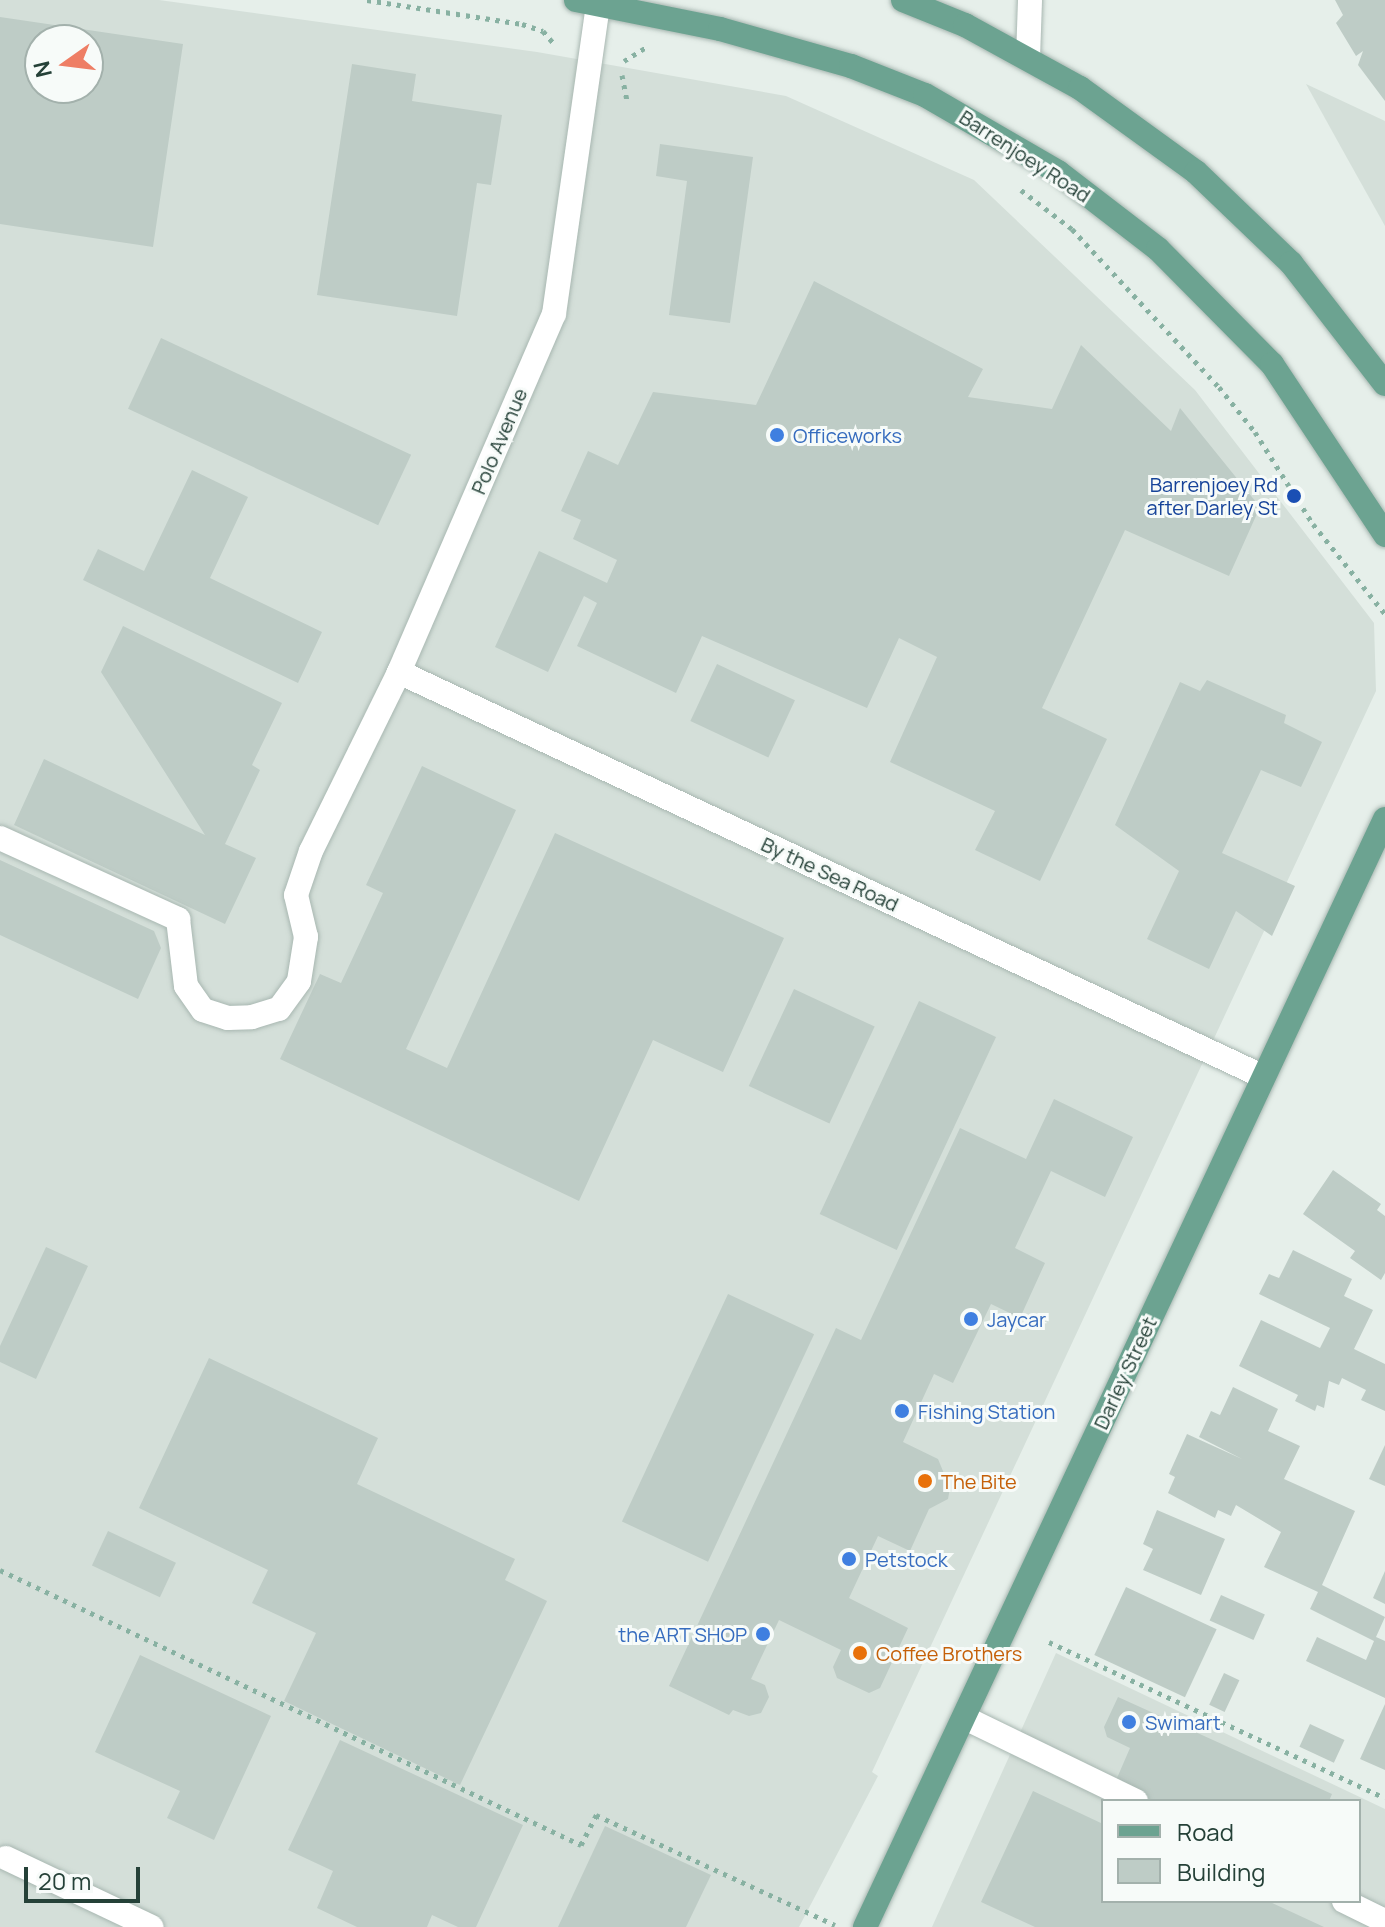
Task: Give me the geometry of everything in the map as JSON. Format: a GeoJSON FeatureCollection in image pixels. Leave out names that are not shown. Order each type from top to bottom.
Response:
{"type":"FeatureCollection","features":[{"type":"Feature","properties":{"kind":"main road"},"geometry":{"type":"LineString","coordinates":[[903,0],[1028,58],[1080,88],[1196,172],[1291,263],[1385,384]]}},
{"type":"Feature","properties":{"kind":"main road","name":"Barrenjoey Road"},"geometry":{"type":"LineString","coordinates":[[587,2],[734,32],[851,66],[925,95],[1058,172],[1158,249],[1272,364],[1385,535]]}},
{"type":"Feature","properties":{"kind":"main road","name":"Darley Street"},"geometry":{"type":"LineString","coordinates":[[865,1927],[1262,1076],[1382,829]]}},
{"type":"Feature","properties":{"kind":"street"},"geometry":{"type":"LineString","coordinates":[[1028,58],[1030,0]]}},
{"type":"Feature","properties":{"kind":"street","name":"Polo Avenue"},"geometry":{"type":"LineString","coordinates":[[0,838],[178,919],[186,986],[203,1010],[228,1018],[279,1009],[299,981],[306,937],[296,895],[311,851],[399,672],[554,314],[587,2]]}},
{"type":"Feature","properties":{"kind":"street","name":"By the Sea Road"},"geometry":{"type":"LineString","coordinates":[[399,672],[1262,1076]]}},
{"type":"Feature","properties":{"kind":"street"},"geometry":{"type":"LineString","coordinates":[[965,1718],[1132,1799]]}},
{"type":"Feature","properties":{"kind":"street"},"geometry":{"type":"LineString","coordinates":[[6,1858],[151,1927]]}},
{"type":"Feature","properties":{"kind":"street"},"geometry":{"type":"LineString","coordinates":[[1348,1903],[1385,1921]]}},
{"type":"Feature","properties":{"kind":"path"},"geometry":{"type":"LineString","coordinates":[[367,0],[522,24],[543,31],[555,45]]}},
{"type":"Feature","properties":{"kind":"path"},"geometry":{"type":"LineString","coordinates":[[627,101],[624,61],[633,52],[660,49]]}},
{"type":"Feature","properties":{"kind":"path"},"geometry":{"type":"LineString","coordinates":[[1012,184],[1072,229],[1219,387],[1255,432],[1313,524],[1385,614]]}},
{"type":"Feature","properties":{"kind":"path"},"geometry":{"type":"LineString","coordinates":[[0,1570],[581,1845],[596,1815],[840,1927]]}},
{"type":"Feature","properties":{"kind":"path"},"geometry":{"type":"LineString","coordinates":[[1049,1642],[1385,1798]]}},
{"type":"Feature","properties":{"kind":"shaded area"},"geometry":{"type":"Polygon","coordinates":[[[0,0],[159,0],[537,52],[786,96],[974,180],[1195,390],[1374,623],[1376,691],[872,1772],[878,1776],[799,1927],[0,1927],[0,0]]]}},
{"type":"Feature","properties":{"kind":"shaded area"},"geometry":{"type":"Polygon","coordinates":[[[1306,84],[1385,121],[1385,226],[1342,149],[1306,84]]]}},
{"type":"Feature","properties":{"kind":"shaded area"},"geometry":{"type":"Polygon","coordinates":[[[1056,1653],[1385,1809],[1385,1927],[932,1927],[1056,1653]]]}},
{"type":"Feature","properties":{"kind":"building"},"geometry":{"type":"Polygon","coordinates":[[[1335,0],[1385,0],[1385,101],[1358,65],[1363,51],[1356,56],[1336,23],[1343,15],[1335,0]]]}},
{"type":"Feature","properties":{"kind":"building"},"geometry":{"type":"Polygon","coordinates":[[[0,17],[47,24],[24,24],[24,104],[104,104],[104,32],[183,44],[153,247],[0,224],[0,17]]]}},
{"type":"Feature","properties":{"kind":"building"},"geometry":{"type":"Polygon","coordinates":[[[352,64],[416,74],[412,101],[502,115],[491,185],[477,183],[457,316],[317,295],[352,64]]]}},
{"type":"Feature","properties":{"kind":"building"},"geometry":{"type":"Polygon","coordinates":[[[660,144],[753,157],[730,323],[669,315],[687,181],[656,176],[660,144]]]}},
{"type":"Feature","properties":{"kind":"building"},"geometry":{"type":"Polygon","coordinates":[[[814,281],[983,369],[968,397],[1052,409],[1081,345],[1171,431],[1180,408],[1260,507],[1229,576],[1125,530],[1042,708],[1107,739],[1040,881],[975,850],[995,811],[890,762],[937,657],[899,638],[867,708],[702,636],[676,693],[577,646],[597,603],[584,596],[548,672],[495,647],[539,551],[607,583],[617,560],[573,539],[581,520],[561,511],[588,451],[618,465],[653,392],[756,405],[814,281]]]}},
{"type":"Feature","properties":{"kind":"building"},"geometry":{"type":"Polygon","coordinates":[[[161,338],[411,455],[378,525],[128,409],[161,338]]]}},
{"type":"Feature","properties":{"kind":"building"},"geometry":{"type":"Polygon","coordinates":[[[192,470],[248,497],[210,578],[322,632],[298,683],[83,580],[98,549],[144,571],[192,470]]]}},
{"type":"Feature","properties":{"kind":"building"},"geometry":{"type":"Polygon","coordinates":[[[123,626],[282,703],[252,765],[260,770],[225,844],[256,858],[225,924],[14,825],[44,759],[205,835],[101,672],[123,626]]]}},
{"type":"Feature","properties":{"kind":"building"},"geometry":{"type":"Polygon","coordinates":[[[717,664],[795,700],[768,757],[690,721],[717,664]]]}},
{"type":"Feature","properties":{"kind":"building"},"geometry":{"type":"Polygon","coordinates":[[[1207,680],[1286,715],[1284,723],[1322,742],[1301,787],[1261,770],[1222,853],[1295,886],[1272,936],[1236,911],[1209,969],[1147,939],[1179,871],[1115,825],[1180,682],[1200,691],[1207,680]]]}},
{"type":"Feature","properties":{"kind":"building"},"geometry":{"type":"Polygon","coordinates":[[[422,766],[516,810],[406,1049],[447,1068],[555,833],[784,938],[723,1072],[653,1040],[579,1201],[280,1059],[320,974],[341,983],[383,893],[366,885],[422,766]]]}},
{"type":"Feature","properties":{"kind":"building"},"geometry":{"type":"Polygon","coordinates":[[[0,860],[154,931],[161,948],[138,999],[0,935],[0,860]]]}},
{"type":"Feature","properties":{"kind":"building"},"geometry":{"type":"Polygon","coordinates":[[[794,989],[875,1027],[829,1124],[749,1086],[794,989]]]}},
{"type":"Feature","properties":{"kind":"building"},"geometry":{"type":"Polygon","coordinates":[[[919,1001],[996,1037],[897,1250],[820,1214],[919,1001]]]}},
{"type":"Feature","properties":{"kind":"building"},"geometry":{"type":"Polygon","coordinates":[[[1054,1099],[1133,1137],[1105,1197],[1051,1171],[1015,1248],[1045,1263],[1020,1318],[991,1304],[953,1383],[934,1374],[903,1442],[938,1459],[950,1488],[948,1499],[929,1509],[910,1551],[878,1536],[849,1598],[908,1628],[880,1688],[869,1693],[837,1678],[833,1667],[841,1650],[779,1620],[751,1679],[765,1685],[769,1697],[761,1713],[749,1716],[733,1710],[729,1715],[669,1686],[836,1328],[861,1340],[960,1128],[1026,1159],[1054,1099]]]}},
{"type":"Feature","properties":{"kind":"building"},"geometry":{"type":"Polygon","coordinates":[[[1333,1170],[1381,1204],[1377,1210],[1385,1216],[1385,1273],[1381,1280],[1350,1258],[1355,1251],[1303,1214],[1333,1170]]]}},
{"type":"Feature","properties":{"kind":"building"},"geometry":{"type":"Polygon","coordinates":[[[46,1247],[88,1266],[36,1379],[0,1362],[0,1346],[46,1247]]]}},
{"type":"Feature","properties":{"kind":"building"},"geometry":{"type":"Polygon","coordinates":[[[1293,1250],[1352,1279],[1344,1296],[1373,1310],[1354,1349],[1385,1364],[1385,1411],[1361,1400],[1366,1390],[1342,1378],[1339,1385],[1329,1381],[1324,1408],[1317,1405],[1315,1411],[1295,1401],[1298,1395],[1239,1366],[1261,1320],[1320,1348],[1330,1328],[1259,1294],[1269,1274],[1279,1278],[1293,1250]]]}},
{"type":"Feature","properties":{"kind":"building"},"geometry":{"type":"Polygon","coordinates":[[[728,1294],[814,1334],[708,1562],[622,1521],[728,1294]]]}},
{"type":"Feature","properties":{"kind":"building"},"geometry":{"type":"Polygon","coordinates":[[[209,1358],[378,1438],[357,1484],[515,1559],[505,1580],[547,1601],[460,1785],[284,1701],[316,1633],[252,1603],[268,1570],[139,1508],[209,1358]]]}},
{"type":"Feature","properties":{"kind":"building"},"geometry":{"type":"Polygon","coordinates":[[[1233,1387],[1278,1409],[1268,1431],[1300,1446],[1284,1479],[1355,1511],[1322,1585],[1385,1617],[1376,1637],[1385,1641],[1385,1698],[1306,1661],[1317,1637],[1366,1660],[1374,1641],[1310,1609],[1318,1592],[1264,1567],[1281,1532],[1236,1505],[1231,1516],[1218,1510],[1215,1518],[1168,1493],[1175,1477],[1169,1474],[1187,1434],[1242,1459],[1199,1437],[1211,1411],[1220,1415],[1233,1387]]]}},
{"type":"Feature","properties":{"kind":"building"},"geometry":{"type":"Polygon","coordinates":[[[1385,1445],[1385,1486],[1369,1479],[1385,1445]]]}},
{"type":"Feature","properties":{"kind":"building"},"geometry":{"type":"Polygon","coordinates":[[[1157,1510],[1225,1539],[1201,1595],[1143,1570],[1153,1549],[1143,1544],[1157,1510]]]}},
{"type":"Feature","properties":{"kind":"building"},"geometry":{"type":"Polygon","coordinates":[[[108,1531],[176,1563],[160,1597],[92,1565],[108,1531]]]}},
{"type":"Feature","properties":{"kind":"building"},"geometry":{"type":"Polygon","coordinates":[[[1385,1571],[1385,1604],[1373,1598],[1385,1571]]]}},
{"type":"Feature","properties":{"kind":"building"},"geometry":{"type":"Polygon","coordinates":[[[1126,1587],[1217,1629],[1185,1697],[1094,1655],[1126,1587]]]}},
{"type":"Feature","properties":{"kind":"building"},"geometry":{"type":"Polygon","coordinates":[[[1221,1595],[1265,1615],[1253,1640],[1210,1621],[1221,1595]]]}},
{"type":"Feature","properties":{"kind":"building"},"geometry":{"type":"Polygon","coordinates":[[[140,1655],[271,1716],[214,1840],[167,1818],[180,1791],[95,1752],[140,1655]]]}},
{"type":"Feature","properties":{"kind":"building"},"geometry":{"type":"Polygon","coordinates":[[[1224,1673],[1239,1680],[1225,1712],[1209,1705],[1224,1673]]]}},
{"type":"Feature","properties":{"kind":"building"},"geometry":{"type":"Polygon","coordinates":[[[1118,1697],[1332,1794],[1330,1799],[1145,1799],[1114,1785],[1130,1748],[1107,1737],[1104,1727],[1118,1697]]]}},
{"type":"Feature","properties":{"kind":"building"},"geometry":{"type":"Polygon","coordinates":[[[1385,1704],[1385,1770],[1360,1759],[1385,1704]]]}},
{"type":"Feature","properties":{"kind":"building"},"geometry":{"type":"Polygon","coordinates":[[[1310,1724],[1344,1740],[1334,1763],[1299,1747],[1310,1724]]]}},
{"type":"Feature","properties":{"kind":"building"},"geometry":{"type":"Polygon","coordinates":[[[340,1740],[523,1825],[476,1927],[458,1927],[432,1915],[427,1927],[357,1927],[317,1908],[333,1871],[288,1850],[340,1740]]]}},
{"type":"Feature","properties":{"kind":"building"},"geometry":{"type":"Polygon","coordinates":[[[1033,1791],[1101,1823],[1101,1903],[1272,1903],[1324,1927],[1035,1927],[981,1902],[1033,1791]]]}},
{"type":"Feature","properties":{"kind":"building"},"geometry":{"type":"Polygon","coordinates":[[[605,1826],[711,1875],[686,1927],[558,1927],[605,1826]]]}},
{"type":"Feature","properties":{"kind":"place","name":"Officeworks"},"geometry":{"type":"Point","coordinates":[777,435]}},
{"type":"Feature","properties":{"kind":"place","name":"Barrenjoey Rd after Darley St"},"geometry":{"type":"Point","coordinates":[1294,496]}},
{"type":"Feature","properties":{"kind":"place","name":"Jaycar"},"geometry":{"type":"Point","coordinates":[971,1319]}},
{"type":"Feature","properties":{"kind":"place","name":"Fishing Station"},"geometry":{"type":"Point","coordinates":[902,1411]}},
{"type":"Feature","properties":{"kind":"place","name":"The Bite"},"geometry":{"type":"Point","coordinates":[925,1481]}},
{"type":"Feature","properties":{"kind":"place","name":"Petstock"},"geometry":{"type":"Point","coordinates":[849,1559]}},
{"type":"Feature","properties":{"kind":"place","name":"the ART SHOP"},"geometry":{"type":"Point","coordinates":[763,1634]}},
{"type":"Feature","properties":{"kind":"place","name":"Coffee Brothers"},"geometry":{"type":"Point","coordinates":[860,1653]}},
{"type":"Feature","properties":{"kind":"place","name":"Swimart"},"geometry":{"type":"Point","coordinates":[1129,1722]}}]}
